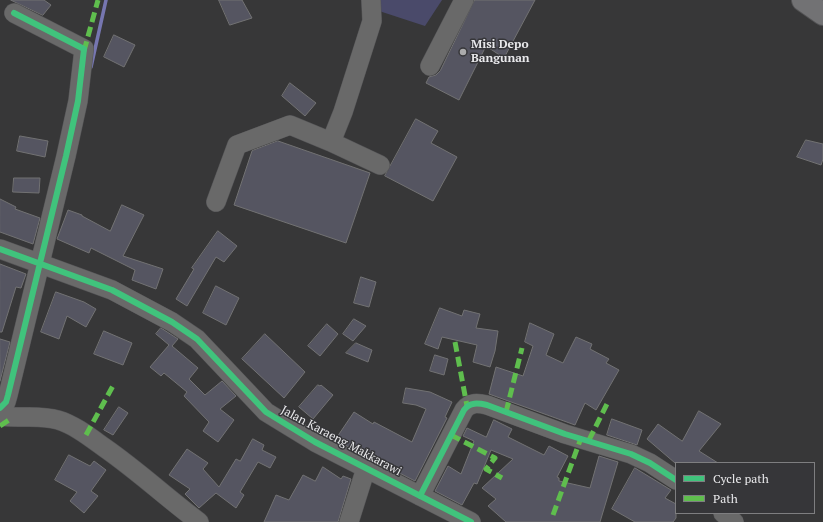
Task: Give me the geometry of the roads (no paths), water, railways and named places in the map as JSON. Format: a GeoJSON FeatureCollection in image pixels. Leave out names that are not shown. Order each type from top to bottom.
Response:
{"type":"FeatureCollection","features":[{"type":"Feature","properties":{"kind":"main road"},"geometry":{"type":"LineString","coordinates":[[803,0],[823,14]]}},
{"type":"Feature","properties":{"kind":"street"},"geometry":{"type":"LineString","coordinates":[[331,142],[343,112],[372,21],[370,0]]}},
{"type":"Feature","properties":{"kind":"street"},"geometry":{"type":"LineString","coordinates":[[430,66],[464,0]]}},
{"type":"Feature","properties":{"kind":"street"},"geometry":{"type":"LineString","coordinates":[[14,13],[84,48],[78,101],[43,265],[6,402],[4,417],[43,417],[63,422],[86,435],[120,458],[199,522]]}},
{"type":"Feature","properties":{"kind":"street"},"geometry":{"type":"LineString","coordinates":[[216,202],[237,146],[290,125],[380,165]]}},
{"type":"Feature","properties":{"kind":"street","name":"Jalan Karaeng Makkarawi"},"geometry":{"type":"LineString","coordinates":[[0,249],[112,290],[184,329],[213,356],[248,396],[266,412],[287,426],[472,522]]}},
{"type":"Feature","properties":{"kind":"street"},"geometry":{"type":"LineString","coordinates":[[420,496],[464,410],[467,406],[478,403],[565,434],[631,454],[650,463],[675,479]]}},
{"type":"Feature","properties":{"kind":"street"},"geometry":{"type":"LineString","coordinates":[[349,522],[366,468]]}},
{"type":"Feature","properties":{"kind":"street"},"geometry":{"type":"LineString","coordinates":[[724,514],[734,522]]}},
{"type":"Feature","properties":{"kind":"waterway"},"geometry":{"type":"LineString","coordinates":[[91,67],[106,0]]}},
{"type":"Feature","properties":{"kind":"place","name":"Misi Depo Bangunan"},"geometry":{"type":"Point","coordinates":[463,52]}}]}
